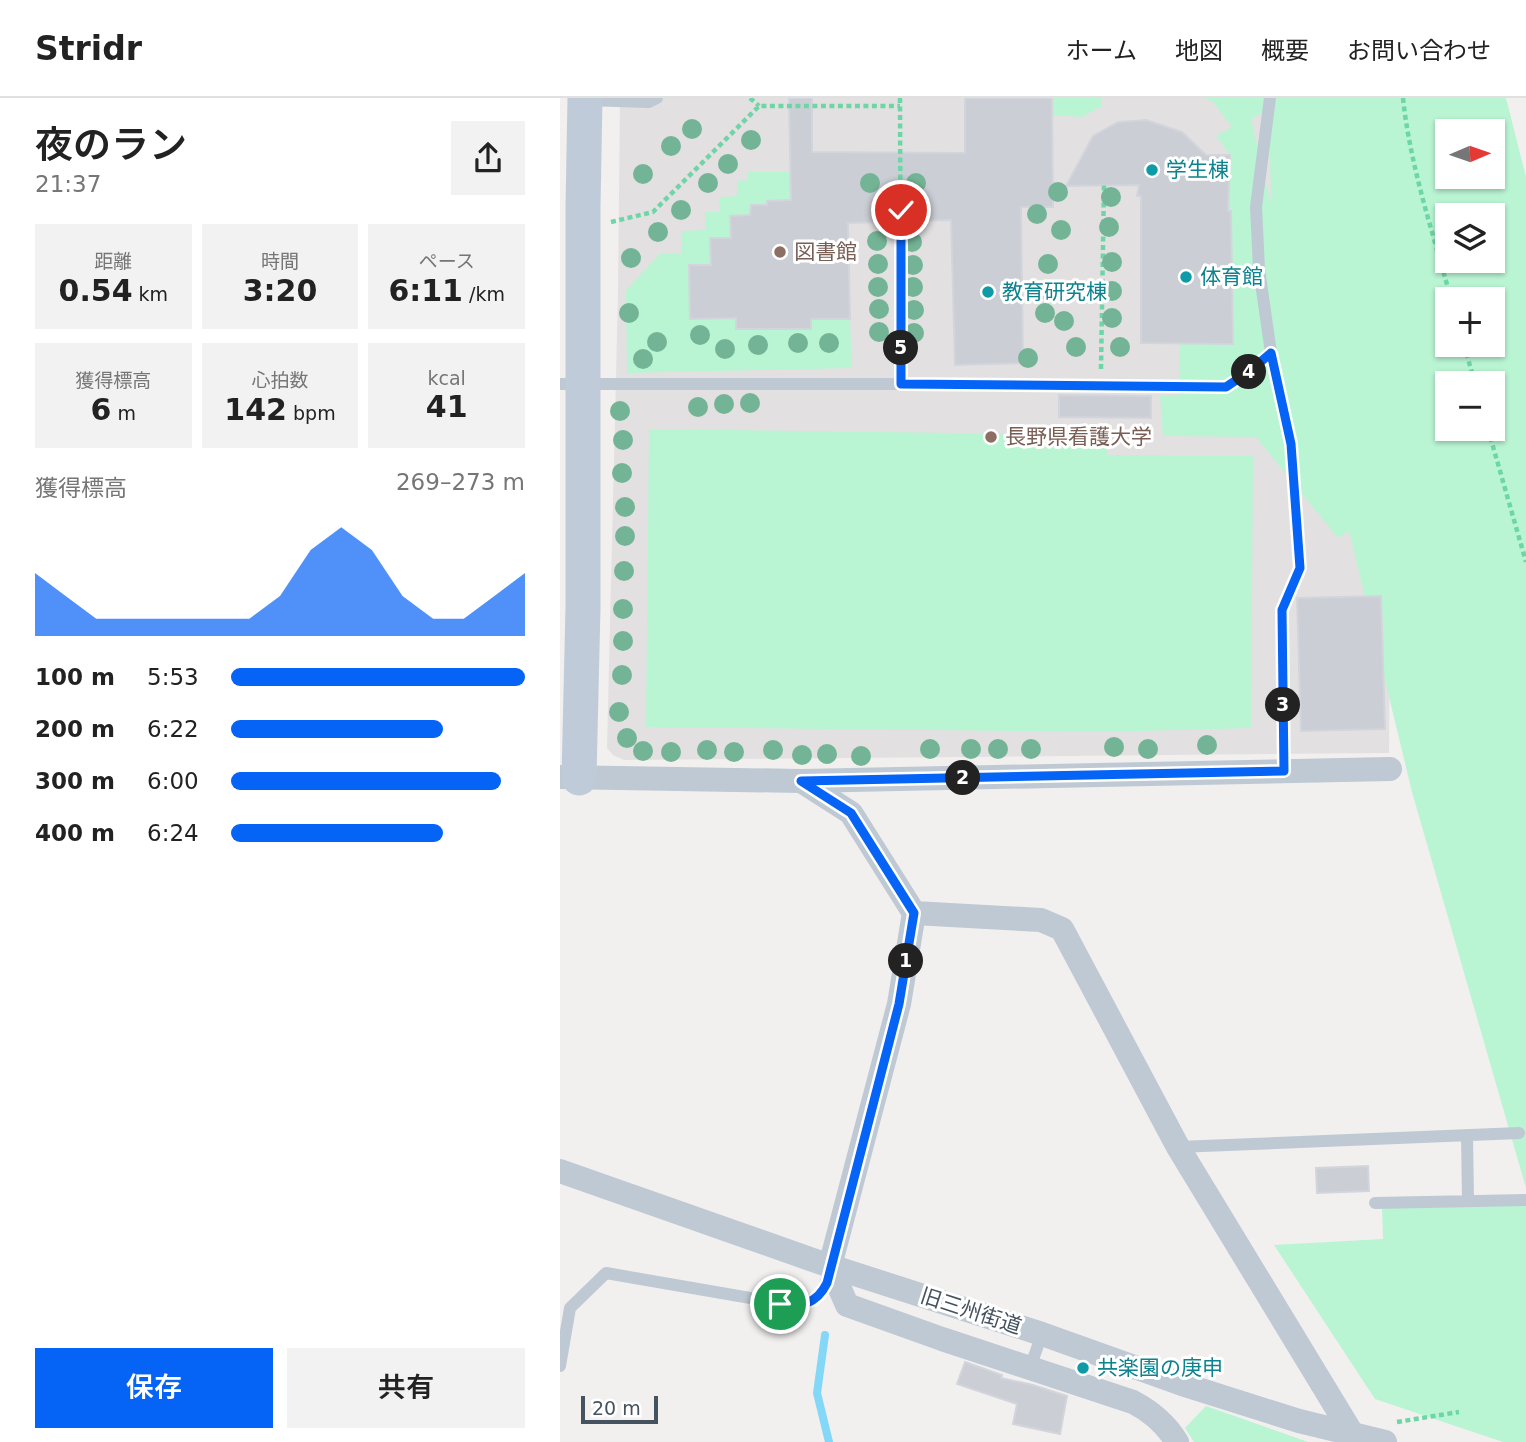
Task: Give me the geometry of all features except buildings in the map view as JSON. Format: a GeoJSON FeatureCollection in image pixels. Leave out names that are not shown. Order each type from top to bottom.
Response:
{"type":"FeatureCollection","features":[{"type":"Feature","properties":{"kind":"street"},"geometry":{"type":"LineString","coordinates":[[585,99],[571,383],[583,607],[570,778],[801,781],[1390,769]]}},
{"type":"Feature","properties":{"kind":"street"},"geometry":{"type":"LineString","coordinates":[[801,781],[851,813],[914,913],[899,1004],[830,1266],[847,1304],[942,1339],[1133,1402],[1149,1410],[1163,1422],[1177,1442]]}},
{"type":"Feature","properties":{"kind":"street"},"geometry":{"type":"LineString","coordinates":[[914,913],[1041,920],[1062,929],[1178,1147],[1353,1435]]}},
{"type":"Feature","properties":{"kind":"street","name":"旧三州街道"},"geometry":{"type":"LineString","coordinates":[[560,1171],[830,1266],[1299,1421],[1353,1435],[1390,1432]]}},
{"type":"Feature","properties":{"kind":"lane"},"geometry":{"type":"LineString","coordinates":[[1270,98],[1256,207],[1259,270],[1271,353],[1291,444],[1300,568],[1282,610],[1284,771]]}},
{"type":"Feature","properties":{"kind":"lane"},"geometry":{"type":"LineString","coordinates":[[585,99],[652,99]]}},
{"type":"Feature","properties":{"kind":"lane"},"geometry":{"type":"LineString","coordinates":[[571,383],[1226,387],[1271,353]]}},
{"type":"Feature","properties":{"kind":"lane"},"geometry":{"type":"LineString","coordinates":[[1178,1147],[1519,1133]]}},
{"type":"Feature","properties":{"kind":"lane"},"geometry":{"type":"LineString","coordinates":[[1467,1135],[1468,1201]]}},
{"type":"Feature","properties":{"kind":"lane"},"geometry":{"type":"LineString","coordinates":[[1376,1202],[1526,1200]]}},
{"type":"Feature","properties":{"kind":"lane"},"geometry":{"type":"LineString","coordinates":[[560,1366],[570,1308],[606,1273],[796,1306],[808,1303],[821,1294],[827,1283],[830,1266]]}},
{"type":"Feature","properties":{"kind":"lane"},"geometry":{"type":"LineString","coordinates":[[1030,1368],[1042,1334]]}},
{"type":"Feature","properties":{"kind":"path"},"geometry":{"type":"LineString","coordinates":[[750,98],[759,106],[900,106]]}},
{"type":"Feature","properties":{"kind":"path"},"geometry":{"type":"LineString","coordinates":[[900,98],[901,384]]}},
{"type":"Feature","properties":{"kind":"path"},"geometry":{"type":"LineString","coordinates":[[1404,98],[1406,122],[1423,200],[1448,287]]}},
{"type":"Feature","properties":{"kind":"path"},"geometry":{"type":"LineString","coordinates":[[581,212],[619,222],[653,212],[759,106]]}},
{"type":"Feature","properties":{"kind":"path"},"geometry":{"type":"LineString","coordinates":[[1101,388],[1104,185]]}},
{"type":"Feature","properties":{"kind":"path"},"geometry":{"type":"LineString","coordinates":[[1491,441],[1526,562]]}},
{"type":"Feature","properties":{"kind":"path"},"geometry":{"type":"LineString","coordinates":[[1390,1432],[1459,1412]]}},
{"type":"Feature","properties":{"kind":"shaded area","name":"長野県看護大学"},"geometry":{"type":"Polygon","coordinates":[[[620,98],[1312,98],[1390,579],[1389,753],[624,760],[613,755],[607,748],[620,98]]]}},
{"type":"Feature","properties":{"kind":"green space"},"geometry":{"type":"Polygon","coordinates":[[[1052,98],[1101,98],[1102,106],[1082,117],[1052,115],[1052,98]]]}},
{"type":"Feature","properties":{"kind":"green space"},"geometry":{"type":"Polygon","coordinates":[[[1205,98],[1506,98],[1526,177],[1526,1188],[1412,792],[1349,531],[1338,538],[1256,437],[1163,436],[1160,396],[1179,395],[1180,344],[1233,344],[1231,211],[1203,211],[1203,185],[1229,185],[1230,155],[1216,136],[1232,127],[1213,102],[1205,98]],[[1269,109],[1251,119],[1271,200],[1269,109]]]}},
{"type":"Feature","properties":{"kind":"green space"},"geometry":{"type":"Polygon","coordinates":[[[748,172],[791,172],[791,200],[751,205],[750,215],[730,216],[731,238],[710,239],[711,265],[689,265],[690,319],[736,318],[736,329],[810,329],[811,319],[850,319],[852,368],[627,373],[626,290],[660,254],[681,253],[681,231],[705,230],[705,212],[720,212],[719,197],[737,196],[737,181],[748,180],[748,172]]]}},
{"type":"Feature","properties":{"kind":"green space"},"geometry":{"type":"Polygon","coordinates":[[[649,429],[1107,435],[1107,455],[1253,456],[1251,728],[1104,732],[646,727],[649,429]]]}},
{"type":"Feature","properties":{"kind":"green space"},"geometry":{"type":"Polygon","coordinates":[[[1526,1203],[1526,1442],[1503,1442],[1375,1399],[1274,1245],[1383,1239],[1382,1207],[1526,1203]]]}},
{"type":"Feature","properties":{"kind":"green space"},"geometry":{"type":"Polygon","coordinates":[[[1206,1406],[1308,1442],[1194,1442],[1185,1428],[1206,1406]]]}},
{"type":"Feature","properties":{"kind":"waterway"},"geometry":{"type":"LineString","coordinates":[[825,1335],[817,1393],[829,1442]]}},
{"type":"Feature","properties":{"kind":"place","name":"学生棟"},"geometry":{"type":"Point","coordinates":[1152,170]}},
{"type":"Feature","properties":{"kind":"place","name":"図書館"},"geometry":{"type":"Point","coordinates":[780,252]}},
{"type":"Feature","properties":{"kind":"place","name":"体育館"},"geometry":{"type":"Point","coordinates":[1186,277]}},
{"type":"Feature","properties":{"kind":"place","name":"教育研究棟"},"geometry":{"type":"Point","coordinates":[988,292]}},
{"type":"Feature","properties":{"kind":"place","name":"長野県看護大学"},"geometry":{"type":"Point","coordinates":[991,437]}},
{"type":"Feature","properties":{"kind":"place","name":"共楽園の庚申"},"geometry":{"type":"Point","coordinates":[1083,1368]}},
{"type":"Feature","properties":{"kind":"route"},"geometry":{"type":"LineString","coordinates":[[780,1304],[796,1306],[808,1303],[821,1294],[827,1283],[899,1004],[914,913],[872,842],[851,813],[801,781],[1284,771],[1282,610],[1300,568],[1291,444],[1271,353],[1226,387],[901,384],[901,210]]}}]}
